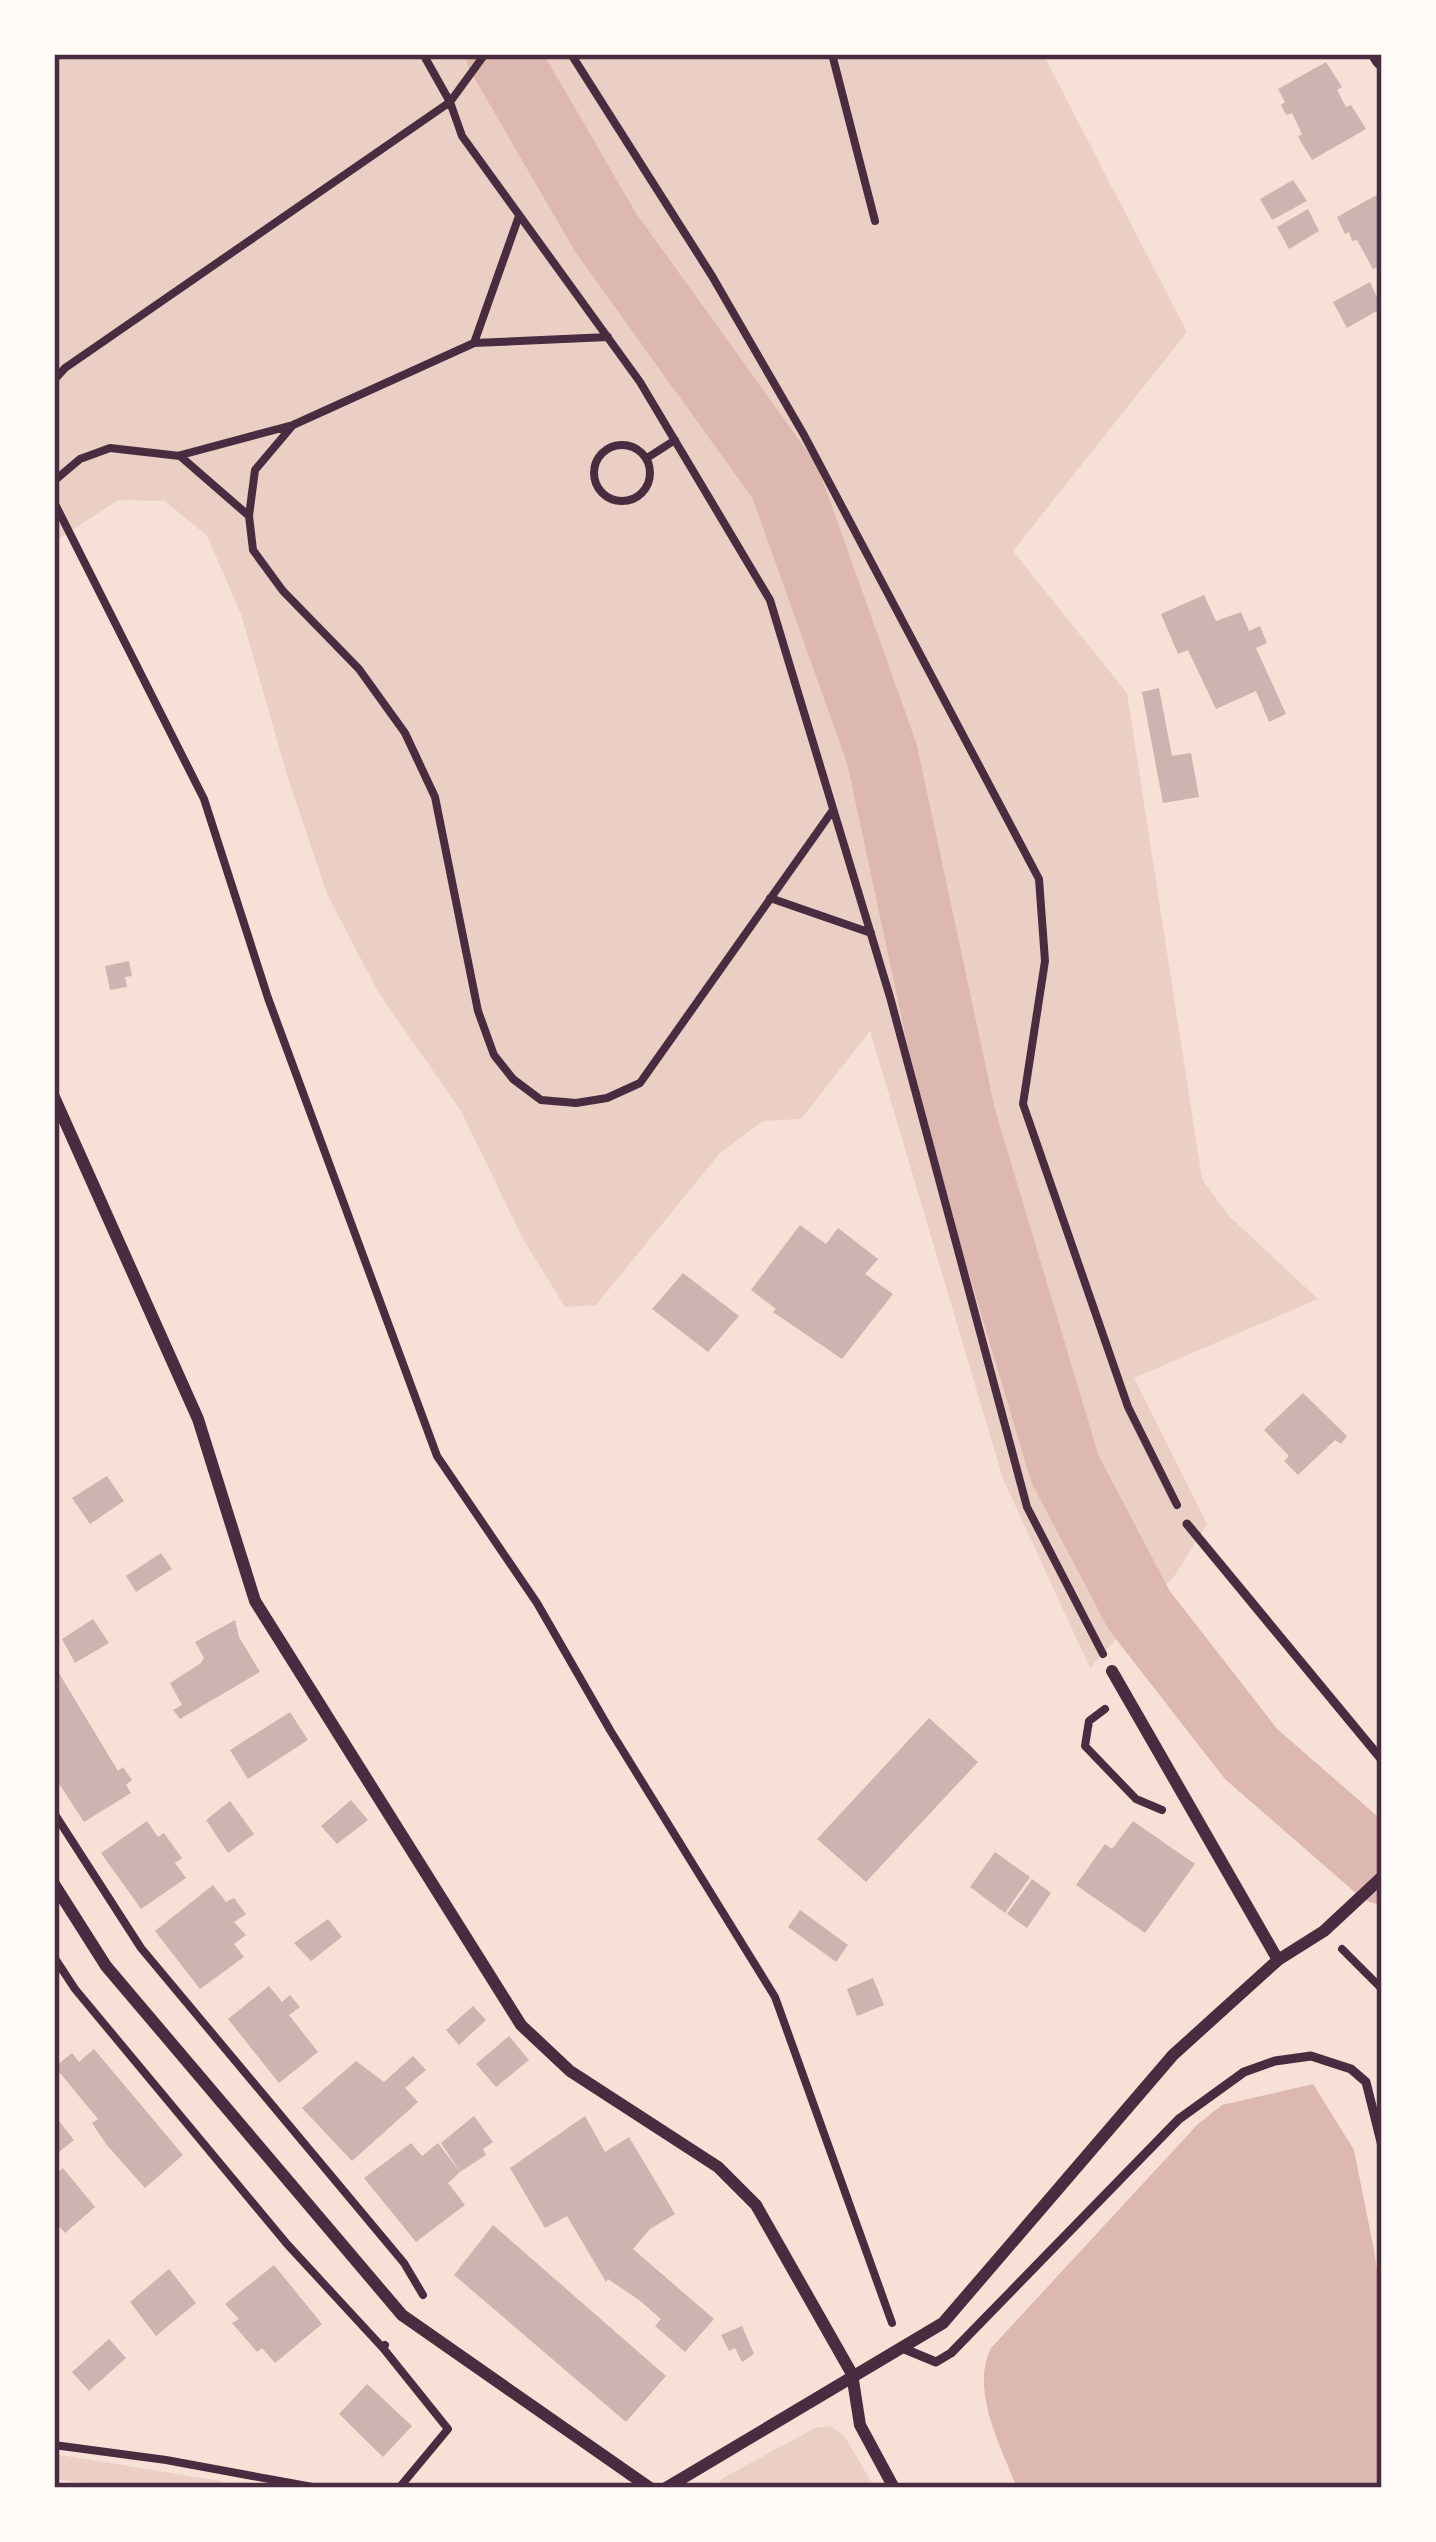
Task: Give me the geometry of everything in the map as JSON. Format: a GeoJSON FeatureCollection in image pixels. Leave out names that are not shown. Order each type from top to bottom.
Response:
{"type":"FeatureCollection","features":[{"type":"Feature","properties":{"kind":"street"},"geometry":{"type":"LineString","coordinates":[[54,1097],[198,1419],[255,1601],[521,2025],[570,2072],[718,2168],[756,2204],[852,2374],[860,2425],[894,2488]]}},
{"type":"Feature","properties":{"kind":"street"},"geometry":{"type":"LineString","coordinates":[[1112,1671],[1278,1960]]}},
{"type":"Feature","properties":{"kind":"street"},"geometry":{"type":"LineString","coordinates":[[666,2488],[943,2323],[1173,2055],[1278,1960],[1324,1931],[1382,1877]]}},
{"type":"Feature","properties":{"kind":"street"},"geometry":{"type":"LineString","coordinates":[[54,1884],[106,1966],[402,2314],[650,2488]]}},
{"type":"Feature","properties":{"kind":"lane"},"geometry":{"type":"LineString","coordinates":[[1186,1525],[1382,1760]]}},
{"type":"Feature","properties":{"kind":"lane"},"geometry":{"type":"LineString","coordinates":[[902,2348],[937,2362],[951,2353],[1179,2119],[1244,2072],[1311,2056],[1351,2069],[1366,2081],[1382,2146]]}},
{"type":"Feature","properties":{"kind":"path"},"geometry":{"type":"LineString","coordinates":[[423,54],[450,102],[462,136],[608,337],[770,600],[871,933],[1027,1507],[1112,1671]]}},
{"type":"Feature","properties":{"kind":"path"},"geometry":{"type":"LineString","coordinates":[[54,380],[64,368],[274,220],[450,102],[485,54]]}},
{"type":"Feature","properties":{"kind":"path"},"geometry":{"type":"LineString","coordinates":[[571,54],[712,276],[804,435],[1039,879],[1045,962],[1023,1104],[1128,1407],[1186,1525]]}},
{"type":"Feature","properties":{"kind":"path"},"geometry":{"type":"LineString","coordinates":[[832,54],[875,221]]}},
{"type":"Feature","properties":{"kind":"path"},"geometry":{"type":"LineString","coordinates":[[474,344],[519,215]]}},
{"type":"Feature","properties":{"kind":"path"},"geometry":{"type":"LineString","coordinates":[[54,482],[80,459],[110,448],[180,456],[293,425],[474,344],[608,337]]}},
{"type":"Feature","properties":{"kind":"path"},"geometry":{"type":"LineString","coordinates":[[293,425],[255,470],[249,516],[253,550],[283,591],[359,669],[405,733],[435,796],[478,1011],[494,1055],[541,1100],[577,1103],[607,1098],[640,1083],[833,810]]}},
{"type":"Feature","properties":{"kind":"path"},"geometry":{"type":"LineString","coordinates":[[647,458],[675,440]]}},
{"type":"Feature","properties":{"kind":"path"},"geometry":{"type":"LineString","coordinates":[[619,444],[635,447],[647,458],[651,474],[646,489],[634,500],[618,501],[603,494],[595,480],[595,464],[604,451],[619,444]]}},
{"type":"Feature","properties":{"kind":"path"},"geometry":{"type":"LineString","coordinates":[[180,456],[249,516]]}},
{"type":"Feature","properties":{"kind":"path"},"geometry":{"type":"LineString","coordinates":[[54,502],[204,800],[268,998],[437,1456],[537,1603],[775,1997],[902,2348]]}},
{"type":"Feature","properties":{"kind":"path"},"geometry":{"type":"LineString","coordinates":[[770,898],[871,933]]}},
{"type":"Feature","properties":{"kind":"path"},"geometry":{"type":"LineString","coordinates":[[1125,1694],[1089,1721],[1085,1746],[1136,1799],[1201,1826]]}},
{"type":"Feature","properties":{"kind":"path"},"geometry":{"type":"LineString","coordinates":[[54,1813],[141,1948],[404,2263],[429,2304]]}},
{"type":"Feature","properties":{"kind":"path"},"geometry":{"type":"LineString","coordinates":[[1324,1931],[1382,1989]]}},
{"type":"Feature","properties":{"kind":"path"},"geometry":{"type":"LineString","coordinates":[[54,1957],[74,1990],[448,2429],[399,2488]]}},
{"type":"Feature","properties":{"kind":"path"},"geometry":{"type":"LineString","coordinates":[[383,2348],[402,2314]]}},
{"type":"Feature","properties":{"kind":"path"},"geometry":{"type":"LineString","coordinates":[[54,2445],[318,2488]]}},
{"type":"Feature","properties":{"kind":"shaded area"},"geometry":{"type":"Polygon","coordinates":[[[54,54],[1043,54],[1187,332],[1013,551],[1127,693],[1202,1179],[1229,1216],[1318,1299],[1134,1378],[1207,1524],[1176,1574],[1090,1668],[1003,1479],[870,1031],[801,1119],[763,1121],[720,1153],[596,1305],[565,1307],[523,1239],[461,1111],[378,992],[327,894],[241,614],[207,536],[165,501],[118,500],[54,542],[54,54]]]}},
{"type":"Feature","properties":{"kind":"shaded area"},"geometry":{"type":"Polygon","coordinates":[[[1313,2084],[1354,2150],[1374,2250],[1382,2308],[1382,2488],[1017,2488],[986,2400],[985,2365],[991,2348],[1198,2124],[1222,2105],[1313,2084]]]}},
{"type":"Feature","properties":{"kind":"shaded area"},"geometry":{"type":"Polygon","coordinates":[[[831,2426],[845,2437],[875,2488],[715,2488],[723,2478],[815,2428],[831,2426]]]}},
{"type":"Feature","properties":{"kind":"shaded area"},"geometry":{"type":"Polygon","coordinates":[[[54,2454],[264,2488],[126,2488],[54,2479],[54,2454]]]}},
{"type":"Feature","properties":{"kind":"building"},"geometry":{"type":"Polygon","coordinates":[[[1326,62],[1342,87],[1337,90],[1346,107],[1351,105],[1366,129],[1312,160],[1298,137],[1302,134],[1292,113],[1286,115],[1281,105],[1285,102],[1278,89],[1326,62]]]}},
{"type":"Feature","properties":{"kind":"building"},"geometry":{"type":"Polygon","coordinates":[[[1293,180],[1307,201],[1272,220],[1260,199],[1293,180]]]}},
{"type":"Feature","properties":{"kind":"building"},"geometry":{"type":"Polygon","coordinates":[[[1382,192],[1382,265],[1373,269],[1337,217],[1382,192]]]}},
{"type":"Feature","properties":{"kind":"building"},"geometry":{"type":"Polygon","coordinates":[[[1308,209],[1319,231],[1289,249],[1277,227],[1308,209]]]}},
{"type":"Feature","properties":{"kind":"building"},"geometry":{"type":"Polygon","coordinates":[[[1370,282],[1382,308],[1347,328],[1333,302],[1370,282]]]}},
{"type":"Feature","properties":{"kind":"building"},"geometry":{"type":"Polygon","coordinates":[[[1204,595],[1216,621],[1241,612],[1249,631],[1260,626],[1267,643],[1256,648],[1286,714],[1269,722],[1256,691],[1216,709],[1188,650],[1178,654],[1161,614],[1204,595]]]}},
{"type":"Feature","properties":{"kind":"building"},"geometry":{"type":"Polygon","coordinates":[[[1159,688],[1172,756],[1191,753],[1199,797],[1163,803],[1142,692],[1159,688]]]}},
{"type":"Feature","properties":{"kind":"building"},"geometry":{"type":"Polygon","coordinates":[[[129,961],[132,976],[125,977],[127,987],[110,990],[105,966],[129,961]]]}},
{"type":"Feature","properties":{"kind":"building"},"geometry":{"type":"Polygon","coordinates":[[[800,1225],[826,1244],[838,1228],[878,1259],[865,1274],[893,1294],[842,1359],[773,1312],[776,1309],[751,1290],[800,1225]]]}},
{"type":"Feature","properties":{"kind":"building"},"geometry":{"type":"Polygon","coordinates":[[[683,1273],[739,1316],[708,1352],[652,1309],[683,1273]]]}},
{"type":"Feature","properties":{"kind":"building"},"geometry":{"type":"Polygon","coordinates":[[[1303,1393],[1347,1436],[1341,1444],[1335,1440],[1298,1475],[1284,1461],[1289,1456],[1264,1430],[1303,1393]]]}},
{"type":"Feature","properties":{"kind":"building"},"geometry":{"type":"Polygon","coordinates":[[[107,1476],[124,1501],[90,1524],[72,1498],[107,1476]]]}},
{"type":"Feature","properties":{"kind":"building"},"geometry":{"type":"Polygon","coordinates":[[[161,1553],[172,1569],[136,1592],[126,1576],[161,1553]]]}},
{"type":"Feature","properties":{"kind":"building"},"geometry":{"type":"Polygon","coordinates":[[[93,1619],[109,1643],[75,1663],[62,1639],[93,1619]]]}},
{"type":"Feature","properties":{"kind":"building"},"geometry":{"type":"Polygon","coordinates":[[[235,1620],[239,1637],[260,1672],[180,1719],[173,1710],[182,1705],[170,1683],[201,1663],[204,1658],[195,1642],[235,1620]]]}},
{"type":"Feature","properties":{"kind":"building"},"geometry":{"type":"Polygon","coordinates":[[[54,1665],[118,1771],[123,1767],[132,1780],[126,1785],[131,1793],[84,1822],[54,1776],[54,1665]]]}},
{"type":"Feature","properties":{"kind":"building"},"geometry":{"type":"Polygon","coordinates":[[[290,1712],[308,1740],[248,1779],[230,1750],[290,1712]]]}},
{"type":"Feature","properties":{"kind":"building"},"geometry":{"type":"Polygon","coordinates":[[[929,1718],[978,1762],[866,1882],[817,1839],[929,1718]]]}},
{"type":"Feature","properties":{"kind":"building"},"geometry":{"type":"Polygon","coordinates":[[[351,1800],[368,1820],[337,1844],[321,1826],[351,1800]]]}},
{"type":"Feature","properties":{"kind":"building"},"geometry":{"type":"Polygon","coordinates":[[[230,1801],[254,1834],[228,1853],[206,1820],[230,1801]]]}},
{"type":"Feature","properties":{"kind":"building"},"geometry":{"type":"Polygon","coordinates":[[[147,1821],[158,1837],[164,1833],[182,1858],[175,1863],[186,1878],[141,1909],[101,1853],[147,1821]]]}},
{"type":"Feature","properties":{"kind":"building"},"geometry":{"type":"Polygon","coordinates":[[[1133,1821],[1195,1864],[1145,1933],[1076,1885],[1105,1844],[1112,1849],[1133,1821]]]}},
{"type":"Feature","properties":{"kind":"building"},"geometry":{"type":"Polygon","coordinates":[[[995,1852],[1030,1877],[1005,1913],[970,1887],[995,1852]]]}},
{"type":"Feature","properties":{"kind":"building"},"geometry":{"type":"Polygon","coordinates":[[[1032,1879],[1051,1893],[1027,1928],[1007,1914],[1032,1879]]]}},
{"type":"Feature","properties":{"kind":"building"},"geometry":{"type":"Polygon","coordinates":[[[213,1885],[226,1902],[234,1898],[246,1914],[234,1922],[246,1935],[234,1944],[244,1957],[200,1989],[155,1931],[213,1885]]]}},
{"type":"Feature","properties":{"kind":"building"},"geometry":{"type":"Polygon","coordinates":[[[800,1910],[848,1945],[836,1962],[788,1927],[800,1910]]]}},
{"type":"Feature","properties":{"kind":"building"},"geometry":{"type":"Polygon","coordinates":[[[328,1919],[342,1937],[311,1961],[294,1943],[328,1919]]]}},
{"type":"Feature","properties":{"kind":"building"},"geometry":{"type":"Polygon","coordinates":[[[873,1978],[884,2005],[857,2016],[847,1989],[873,1978]]]}},
{"type":"Feature","properties":{"kind":"building"},"geometry":{"type":"Polygon","coordinates":[[[269,1986],[282,2002],[290,1995],[300,2007],[289,2015],[318,2052],[279,2083],[228,2019],[269,1986]]]}},
{"type":"Feature","properties":{"kind":"building"},"geometry":{"type":"Polygon","coordinates":[[[473,2006],[486,2020],[459,2045],[446,2030],[473,2006]]]}},
{"type":"Feature","properties":{"kind":"building"},"geometry":{"type":"Polygon","coordinates":[[[509,2036],[529,2060],[496,2087],[476,2064],[509,2036]]]}},
{"type":"Feature","properties":{"kind":"building"},"geometry":{"type":"Polygon","coordinates":[[[94,2049],[183,2155],[145,2188],[106,2144],[92,2123],[98,2119],[55,2067],[72,2053],[79,2062],[94,2049]]]}},
{"type":"Feature","properties":{"kind":"building"},"geometry":{"type":"Polygon","coordinates":[[[413,2056],[426,2070],[405,2088],[418,2102],[352,2161],[302,2108],[356,2061],[384,2082],[413,2056]]]}},
{"type":"Feature","properties":{"kind":"building"},"geometry":{"type":"Polygon","coordinates":[[[54,2115],[74,2140],[54,2156],[54,2115]]]}},
{"type":"Feature","properties":{"kind":"building"},"geometry":{"type":"Polygon","coordinates":[[[474,2116],[493,2142],[483,2149],[486,2155],[460,2172],[441,2143],[474,2116]]]}},
{"type":"Feature","properties":{"kind":"building"},"geometry":{"type":"Polygon","coordinates":[[[585,2116],[605,2152],[629,2137],[675,2214],[650,2229],[633,2249],[714,2319],[685,2352],[655,2326],[661,2319],[608,2279],[606,2282],[567,2216],[545,2228],[510,2168],[585,2116]]]}},
{"type":"Feature","properties":{"kind":"building"},"geometry":{"type":"Polygon","coordinates":[[[411,2143],[422,2156],[438,2143],[460,2172],[448,2183],[465,2205],[416,2242],[364,2178],[411,2143]]]}},
{"type":"Feature","properties":{"kind":"building"},"geometry":{"type":"Polygon","coordinates":[[[63,2168],[95,2207],[65,2233],[54,2221],[54,2176],[63,2168]]]}},
{"type":"Feature","properties":{"kind":"building"},"geometry":{"type":"Polygon","coordinates":[[[493,2225],[666,2376],[626,2422],[454,2275],[493,2225]]]}},
{"type":"Feature","properties":{"kind":"building"},"geometry":{"type":"Polygon","coordinates":[[[274,2265],[322,2324],[275,2363],[262,2348],[257,2352],[232,2323],[239,2319],[225,2304],[274,2265]]]}},
{"type":"Feature","properties":{"kind":"building"},"geometry":{"type":"Polygon","coordinates":[[[169,2269],[196,2303],[156,2336],[130,2302],[169,2269]]]}},
{"type":"Feature","properties":{"kind":"building"},"geometry":{"type":"Polygon","coordinates":[[[742,2326],[754,2354],[742,2362],[721,2335],[742,2326]]]}},
{"type":"Feature","properties":{"kind":"building"},"geometry":{"type":"Polygon","coordinates":[[[109,2339],[126,2358],[89,2391],[72,2372],[109,2339]]]}},
{"type":"Feature","properties":{"kind":"building"},"geometry":{"type":"Polygon","coordinates":[[[367,2384],[412,2426],[383,2457],[339,2414],[367,2384]]]}},
{"type":"Feature","properties":{"kind":"waterway"},"geometry":{"type":"LineString","coordinates":[[502,54],[606,233],[785,482],[882,754],[960,1118],[1065,1469],[1139,1610],[1251,1754],[1382,1868]]}}]}
